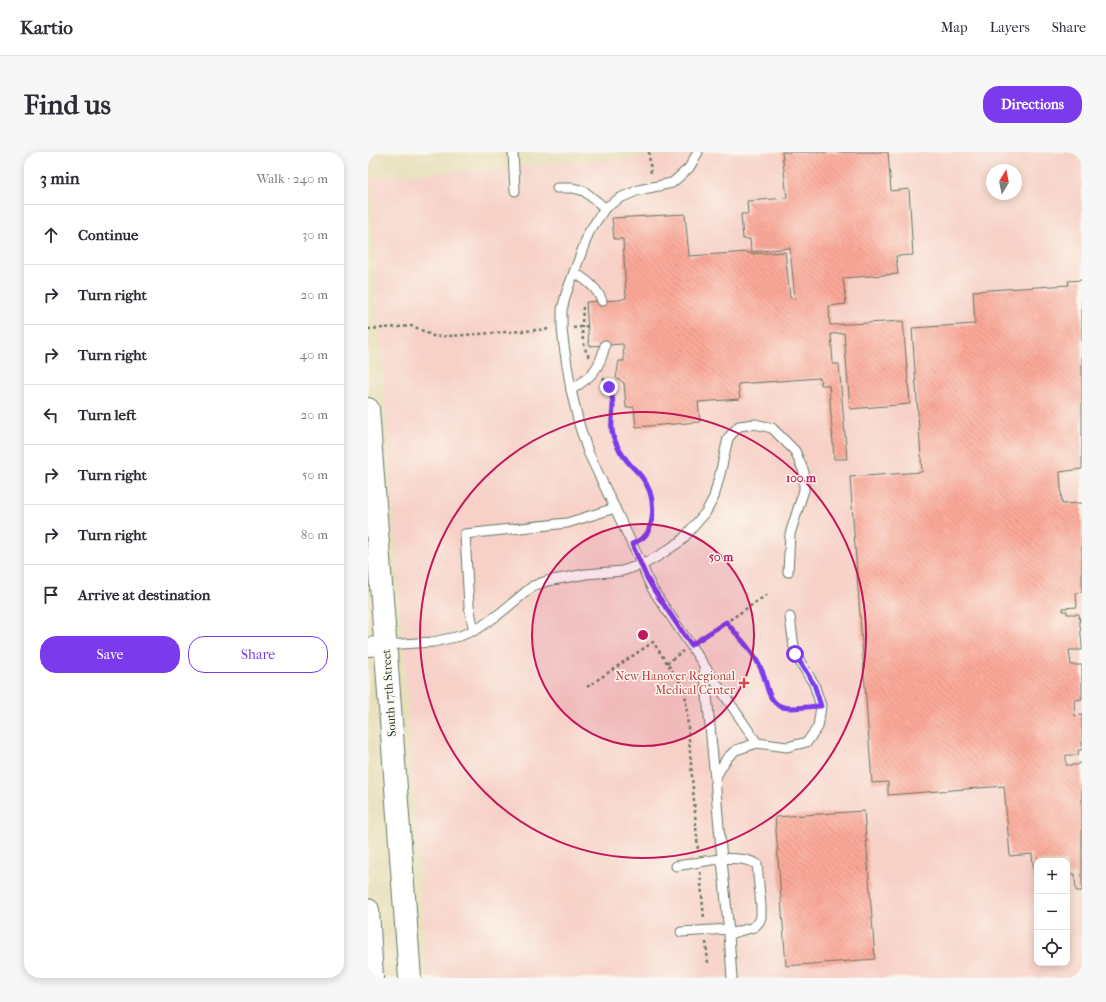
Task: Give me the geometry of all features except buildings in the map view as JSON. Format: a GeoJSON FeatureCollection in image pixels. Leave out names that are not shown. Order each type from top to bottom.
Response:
{"type":"FeatureCollection","features":[{"type":"Feature","properties":{"kind":"main road","name":"South 17th Street"},"geometry":{"type":"LineString","coordinates":[[368,409],[377,646],[410,978]]}},
{"type":"Feature","properties":{"kind":"main road"},"geometry":{"type":"LineString","coordinates":[[368,910],[372,978]]}},
{"type":"Feature","properties":{"kind":"lane"},"geometry":{"type":"LineString","coordinates":[[513,152],[515,191]]}},
{"type":"Feature","properties":{"kind":"lane"},"geometry":{"type":"LineString","coordinates":[[698,152],[689,168],[672,183],[639,190],[620,198],[605,208],[589,232],[566,294],[562,310],[562,329],[571,390],[579,424],[588,452],[647,578],[757,742]]}},
{"type":"Feature","properties":{"kind":"lane"},"geometry":{"type":"LineString","coordinates":[[556,188],[573,188],[584,191],[605,208]]}},
{"type":"Feature","properties":{"kind":"lane"},"geometry":{"type":"LineString","coordinates":[[574,272],[588,280],[599,293],[602,301]]}},
{"type":"Feature","properties":{"kind":"lane"},"geometry":{"type":"LineString","coordinates":[[571,390],[585,381],[596,369],[603,356],[605,345]]}},
{"type":"Feature","properties":{"kind":"lane"},"geometry":{"type":"LineString","coordinates":[[377,646],[433,642],[460,636],[474,631],[499,614],[533,586],[547,581],[586,574],[622,571],[642,565],[681,541],[706,512],[714,496],[728,438],[739,426],[755,424],[772,428],[795,451],[804,472],[804,490],[790,534],[788,572]]}},
{"type":"Feature","properties":{"kind":"lane"},"geometry":{"type":"LineString","coordinates":[[474,631],[469,606],[465,534],[567,524],[615,508]]}},
{"type":"Feature","properties":{"kind":"lane"},"geometry":{"type":"LineString","coordinates":[[715,778],[727,758],[736,750],[757,742],[787,747],[807,742],[818,728],[821,706],[814,684],[795,654],[790,617]]}},
{"type":"Feature","properties":{"kind":"lane"},"geometry":{"type":"LineString","coordinates":[[704,664],[732,978]]}},
{"type":"Feature","properties":{"kind":"lane"},"geometry":{"type":"LineString","coordinates":[[676,866],[722,859],[741,859],[753,861],[757,864],[759,871],[761,917],[759,922],[754,927],[729,931],[705,930],[681,932]]}},
{"type":"Feature","properties":{"kind":"path"},"geometry":{"type":"LineString","coordinates":[[649,152],[651,175]]}},
{"type":"Feature","properties":{"kind":"path"},"geometry":{"type":"LineString","coordinates":[[583,307],[582,327],[584,347],[596,369],[609,387],[612,396],[612,434],[621,452],[642,477],[648,487],[652,499],[652,521],[646,536],[632,544]]}},
{"type":"Feature","properties":{"kind":"path"},"geometry":{"type":"LineString","coordinates":[[368,329],[413,326],[435,337],[588,326]]}},
{"type":"Feature","properties":{"kind":"path"},"geometry":{"type":"LineString","coordinates":[[666,663],[768,594]]}},
{"type":"Feature","properties":{"kind":"path"},"geometry":{"type":"LineString","coordinates":[[726,622],[757,660],[762,670],[770,696],[778,705],[792,708],[821,706]]}},
{"type":"Feature","properties":{"kind":"path"},"geometry":{"type":"LineString","coordinates":[[587,687],[653,642],[685,690],[708,963]]}},
{"type":"Feature","properties":{"kind":"shaded area","name":"New Hanover Regional Medical Center"},"geometry":{"type":"Polygon","coordinates":[[[688,152],[1082,152],[1082,978],[427,978],[376,286],[371,178],[687,154],[688,152]]]}},
{"type":"Feature","properties":{"kind":"place","name":"New Hanover Regional Medical Center"},"geometry":{"type":"Point","coordinates":[744,683]}},
{"type":"Feature","properties":{"kind":"route"},"geometry":{"type":"LineString","coordinates":[[609,387],[613,405],[612,434],[621,452],[642,477],[648,487],[652,499],[652,521],[646,536],[632,544],[654,590],[691,645],[726,622],[757,660],[762,670],[770,696],[778,705],[792,708],[821,706],[814,684],[795,654]]}}]}
